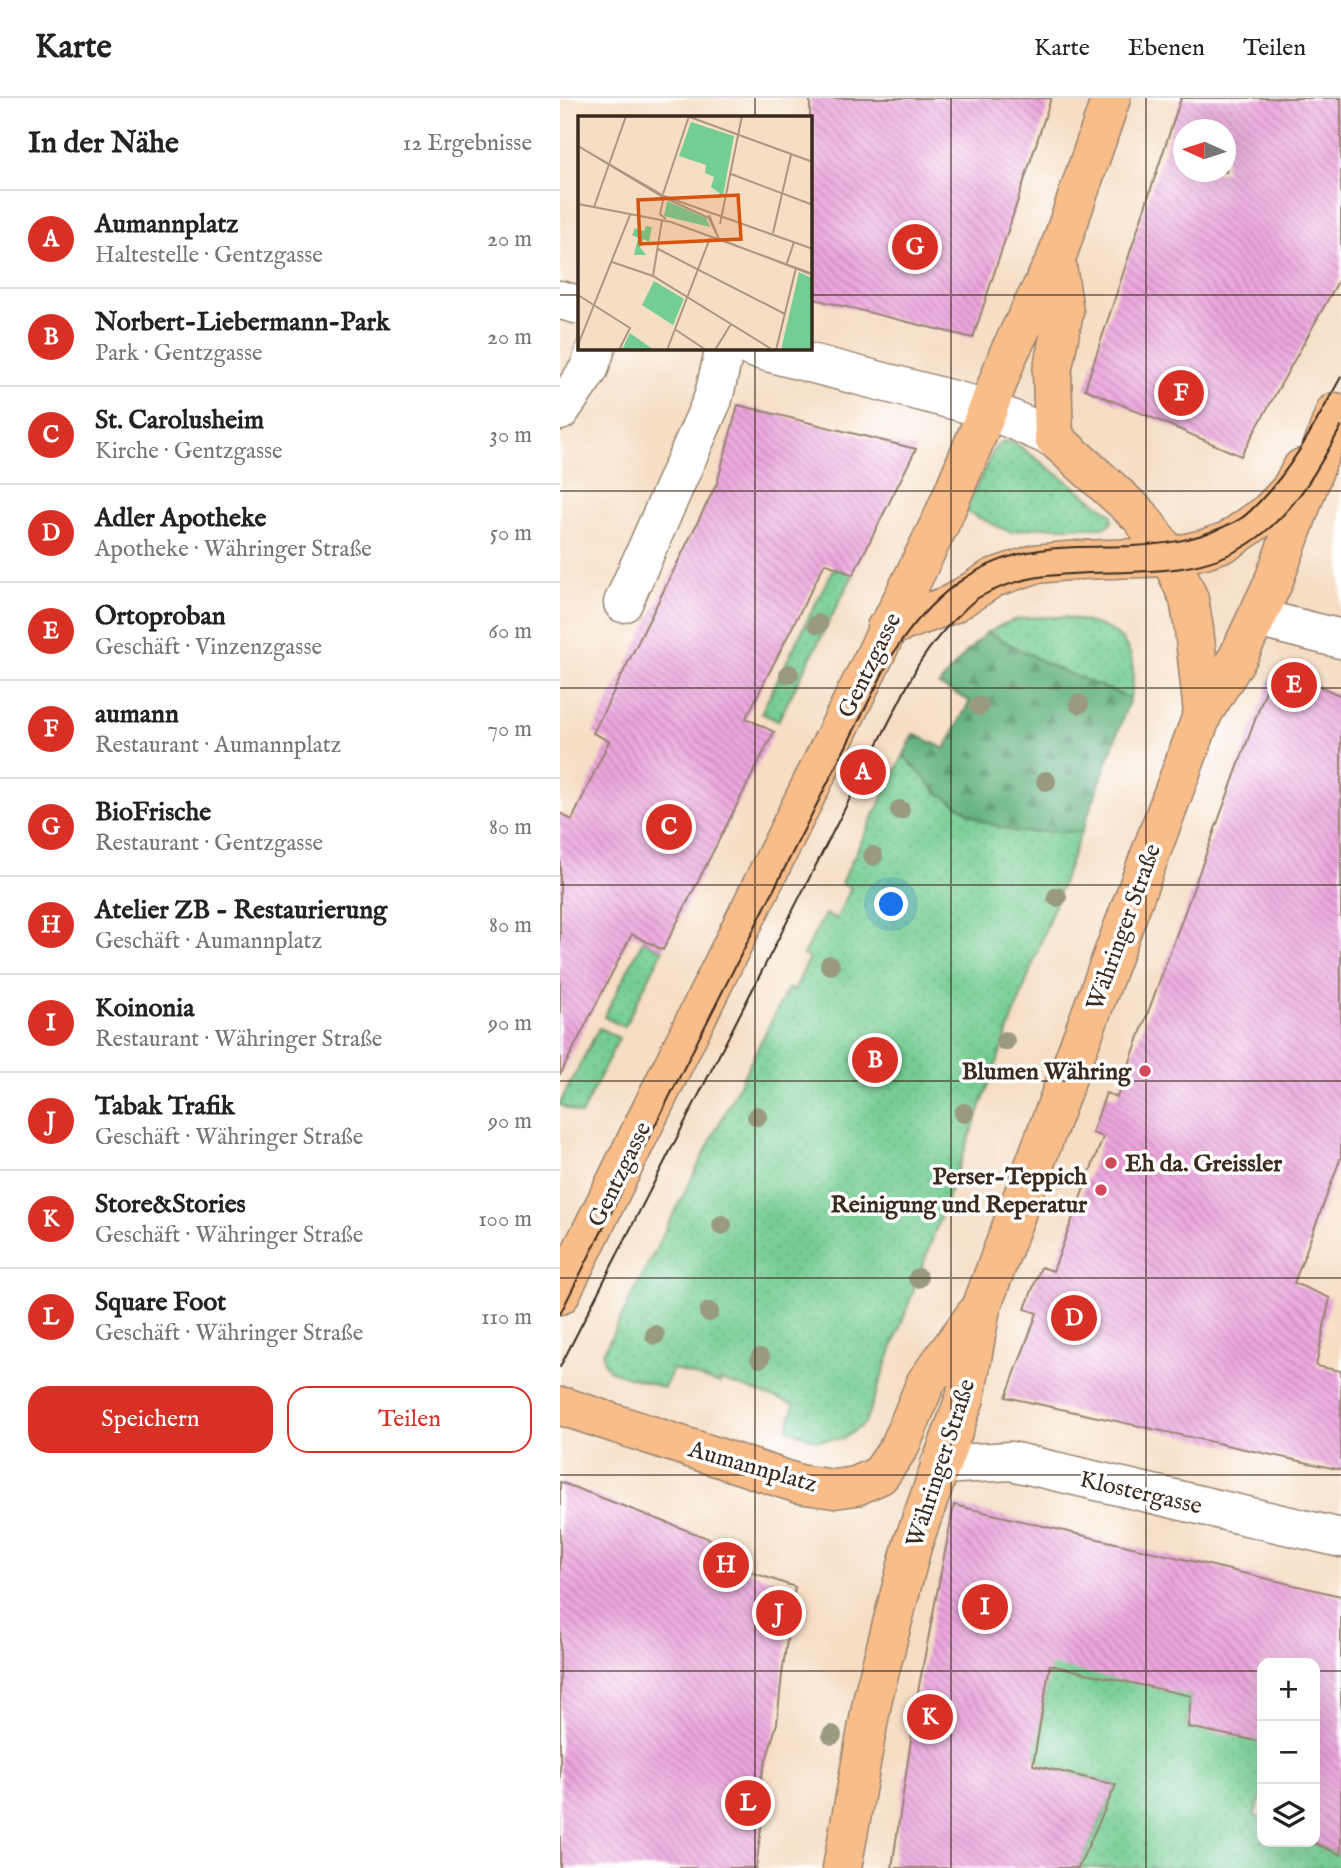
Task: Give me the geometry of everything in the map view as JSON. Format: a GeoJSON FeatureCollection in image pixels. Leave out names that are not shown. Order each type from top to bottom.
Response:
{"type":"FeatureCollection","features":[{"type":"Feature","properties":{"kind":"main road","name":"Gentzgasse"},"geometry":{"type":"LineString","coordinates":[[560,1295],[943,517],[1008,355],[1056,259],[1111,98]]}},
{"type":"Feature","properties":{"kind":"main road"},"geometry":{"type":"LineString","coordinates":[[1056,259],[1064,312],[1052,372],[1054,439],[1140,516],[1170,557]]}},
{"type":"Feature","properties":{"kind":"main road","name":"Währinger Straße"},"geometry":{"type":"LineString","coordinates":[[1203,713],[1196,639],[1188,598],[1170,557],[1228,541],[1268,513],[1289,491],[1338,406]]}},
{"type":"Feature","properties":{"kind":"main road","name":"Währinger Straße"},"geometry":{"type":"LineString","coordinates":[[842,1868],[873,1697],[913,1543],[965,1398],[981,1308],[1203,713],[1238,657],[1273,583],[1338,406]]}},
{"type":"Feature","properties":{"kind":"main road"},"geometry":{"type":"LineString","coordinates":[[887,628],[952,604],[993,578],[1035,564],[1170,557]]}},
{"type":"Feature","properties":{"kind":"main road","name":"Aumannplatz"},"geometry":{"type":"LineString","coordinates":[[560,1407],[800,1484],[834,1489],[856,1486],[880,1475],[900,1446],[926,1382],[981,1308]]}},
{"type":"Feature","properties":{"kind":"street"},"geometry":{"type":"LineString","coordinates":[[560,300],[578,304]]}},
{"type":"Feature","properties":{"kind":"street"},"geometry":{"type":"LineString","coordinates":[[560,411],[589,369],[595,350]]}},
{"type":"Feature","properties":{"kind":"street"},"geometry":{"type":"LineString","coordinates":[[623,603],[713,399],[725,350]]}},
{"type":"Feature","properties":{"kind":"street"},"geometry":{"type":"LineString","coordinates":[[760,350],[988,409],[1054,439]]}},
{"type":"Feature","properties":{"kind":"street"},"geometry":{"type":"LineString","coordinates":[[1257,618],[1341,639]]}},
{"type":"Feature","properties":{"kind":"street","name":"Klostergasse"},"geometry":{"type":"LineString","coordinates":[[940,1465],[1011,1461],[1341,1538]]}},
{"type":"Feature","properties":{"kind":"green space"},"geometry":{"type":"Polygon","coordinates":[[[1004,441],[1015,443],[1109,512],[1112,522],[1106,527],[1037,527],[1010,532],[964,511],[995,448],[1004,441]]]}},
{"type":"Feature","properties":{"kind":"green space"},"geometry":{"type":"Polygon","coordinates":[[[834,567],[853,575],[778,721],[761,713],[834,567]]]}},
{"type":"Feature","properties":{"kind":"green space"},"geometry":{"type":"Polygon","coordinates":[[[1065,617],[1103,627],[1121,639],[1131,656],[1133,666],[1130,698],[865,1423],[843,1439],[816,1440],[788,1429],[794,1404],[720,1380],[720,1384],[673,1369],[664,1388],[610,1371],[604,1363],[603,1353],[788,988],[794,991],[809,959],[803,955],[825,914],[836,919],[851,888],[841,883],[914,734],[945,749],[970,701],[939,685],[976,643],[998,627],[1025,618],[1065,617]]]}},
{"type":"Feature","properties":{"kind":"green space"},"geometry":{"type":"Polygon","coordinates":[[[987,632],[1055,668],[1130,698],[1082,832],[1015,832],[982,821],[937,792],[904,756],[914,734],[945,749],[970,701],[939,685],[987,632]]]}},
{"type":"Feature","properties":{"kind":"green space"},"geometry":{"type":"Polygon","coordinates":[[[643,940],[663,950],[624,1027],[604,1017],[643,940]]]}},
{"type":"Feature","properties":{"kind":"green space"},"geometry":{"type":"Polygon","coordinates":[[[599,1028],[619,1038],[581,1115],[560,1103],[599,1028]]]}},
{"type":"Feature","properties":{"kind":"green space"},"geometry":{"type":"Polygon","coordinates":[[[1040,1641],[1191,1696],[1188,1727],[1253,1693],[1257,1694],[1257,1808],[1254,1815],[1257,1816],[1257,1847],[1320,1846],[1341,1855],[1341,1868],[1078,1868],[1116,1785],[1042,1767],[1030,1744],[1041,1719],[1045,1695],[1030,1691],[1040,1641]]]}},
{"type":"Feature","properties":{"kind":"building"},"geometry":{"type":"Polygon","coordinates":[[[810,98],[1051,98],[973,338],[812,298],[810,98]]]}},
{"type":"Feature","properties":{"kind":"building"},"geometry":{"type":"Polygon","coordinates":[[[1181,98],[1341,98],[1341,276],[1241,456],[1085,389],[1173,122],[1173,182],[1236,182],[1236,119],[1174,119],[1181,98]]]}},
{"type":"Feature","properties":{"kind":"building"},"geometry":{"type":"Polygon","coordinates":[[[738,405],[916,449],[853,575],[825,563],[746,718],[774,732],[663,950],[632,934],[560,1075],[560,813],[572,820],[609,741],[593,733],[717,483],[738,405]]]}},
{"type":"Feature","properties":{"kind":"building"},"geometry":{"type":"Polygon","coordinates":[[[1289,672],[1341,696],[1341,1157],[1294,1283],[1330,1298],[1316,1366],[1341,1371],[1341,1470],[1006,1397],[1037,1313],[1025,1309],[1041,1267],[1053,1271],[1103,1137],[1092,1133],[1106,1093],[1117,1097],[1270,679],[1289,672]]]}},
{"type":"Feature","properties":{"kind":"building"},"geometry":{"type":"Polygon","coordinates":[[[560,1482],[744,1552],[739,1568],[795,1587],[777,1723],[761,1778],[766,1788],[756,1868],[560,1868],[560,1482]]]}},
{"type":"Feature","properties":{"kind":"building"},"geometry":{"type":"Polygon","coordinates":[[[954,1505],[1341,1596],[1341,1855],[1320,1846],[1320,1658],[1257,1658],[1257,1741],[1188,1727],[1191,1696],[1050,1665],[1033,1765],[1116,1785],[1078,1868],[892,1868],[919,1686],[954,1505]]]}},
{"type":"Feature","properties":{"kind":"tram line"},"geometry":{"type":"LineString","coordinates":[[560,1314],[891,657],[921,616],[956,584],[976,571],[1021,554],[1058,548],[1167,543],[1199,536],[1238,520],[1260,501],[1284,472],[1305,442],[1341,377]]}},
{"type":"Feature","properties":{"kind":"tram line"},"geometry":{"type":"LineString","coordinates":[[560,1367],[918,665],[938,637],[976,600],[1010,584],[1044,576],[1185,567],[1218,559],[1250,543],[1266,532],[1303,491],[1341,427]]}},
{"type":"Feature","properties":{"kind":"place","name":"BioFrische"},"geometry":{"type":"Point","coordinates":[915,247]}},
{"type":"Feature","properties":{"kind":"place","name":"aumann"},"geometry":{"type":"Point","coordinates":[1181,393]}},
{"type":"Feature","properties":{"kind":"place","name":"Ortoproban"},"geometry":{"type":"Point","coordinates":[1294,685]}},
{"type":"Feature","properties":{"kind":"place","name":"Aumannplatz"},"geometry":{"type":"Point","coordinates":[863,772]}},
{"type":"Feature","properties":{"kind":"place","name":"St. Carolusheim"},"geometry":{"type":"Point","coordinates":[669,827]}},
{"type":"Feature","properties":{"kind":"place","name":"Norbert-Liebermann-Park"},"geometry":{"type":"Point","coordinates":[875,1060]}},
{"type":"Feature","properties":{"kind":"place","name":"Blumen Währing"},"geometry":{"type":"Point","coordinates":[1145,1071]}},
{"type":"Feature","properties":{"kind":"place","name":"Eh da. Greissler"},"geometry":{"type":"Point","coordinates":[1111,1163]}},
{"type":"Feature","properties":{"kind":"place","name":"Perser-Teppich Reinigung und Reperatur"},"geometry":{"type":"Point","coordinates":[1101,1190]}},
{"type":"Feature","properties":{"kind":"place","name":"Adler Apotheke"},"geometry":{"type":"Point","coordinates":[1074,1318]}},
{"type":"Feature","properties":{"kind":"place","name":"Atelier ZB - Restaurierung"},"geometry":{"type":"Point","coordinates":[726,1565]}},
{"type":"Feature","properties":{"kind":"place","name":"Koinonia"},"geometry":{"type":"Point","coordinates":[985,1607]}},
{"type":"Feature","properties":{"kind":"place","name":"Tabak Trafik"},"geometry":{"type":"Point","coordinates":[779,1613]}},
{"type":"Feature","properties":{"kind":"place","name":"Store&Stories"},"geometry":{"type":"Point","coordinates":[930,1717]}},
{"type":"Feature","properties":{"kind":"place","name":"Square Foot"},"geometry":{"type":"Point","coordinates":[748,1803]}}]}
